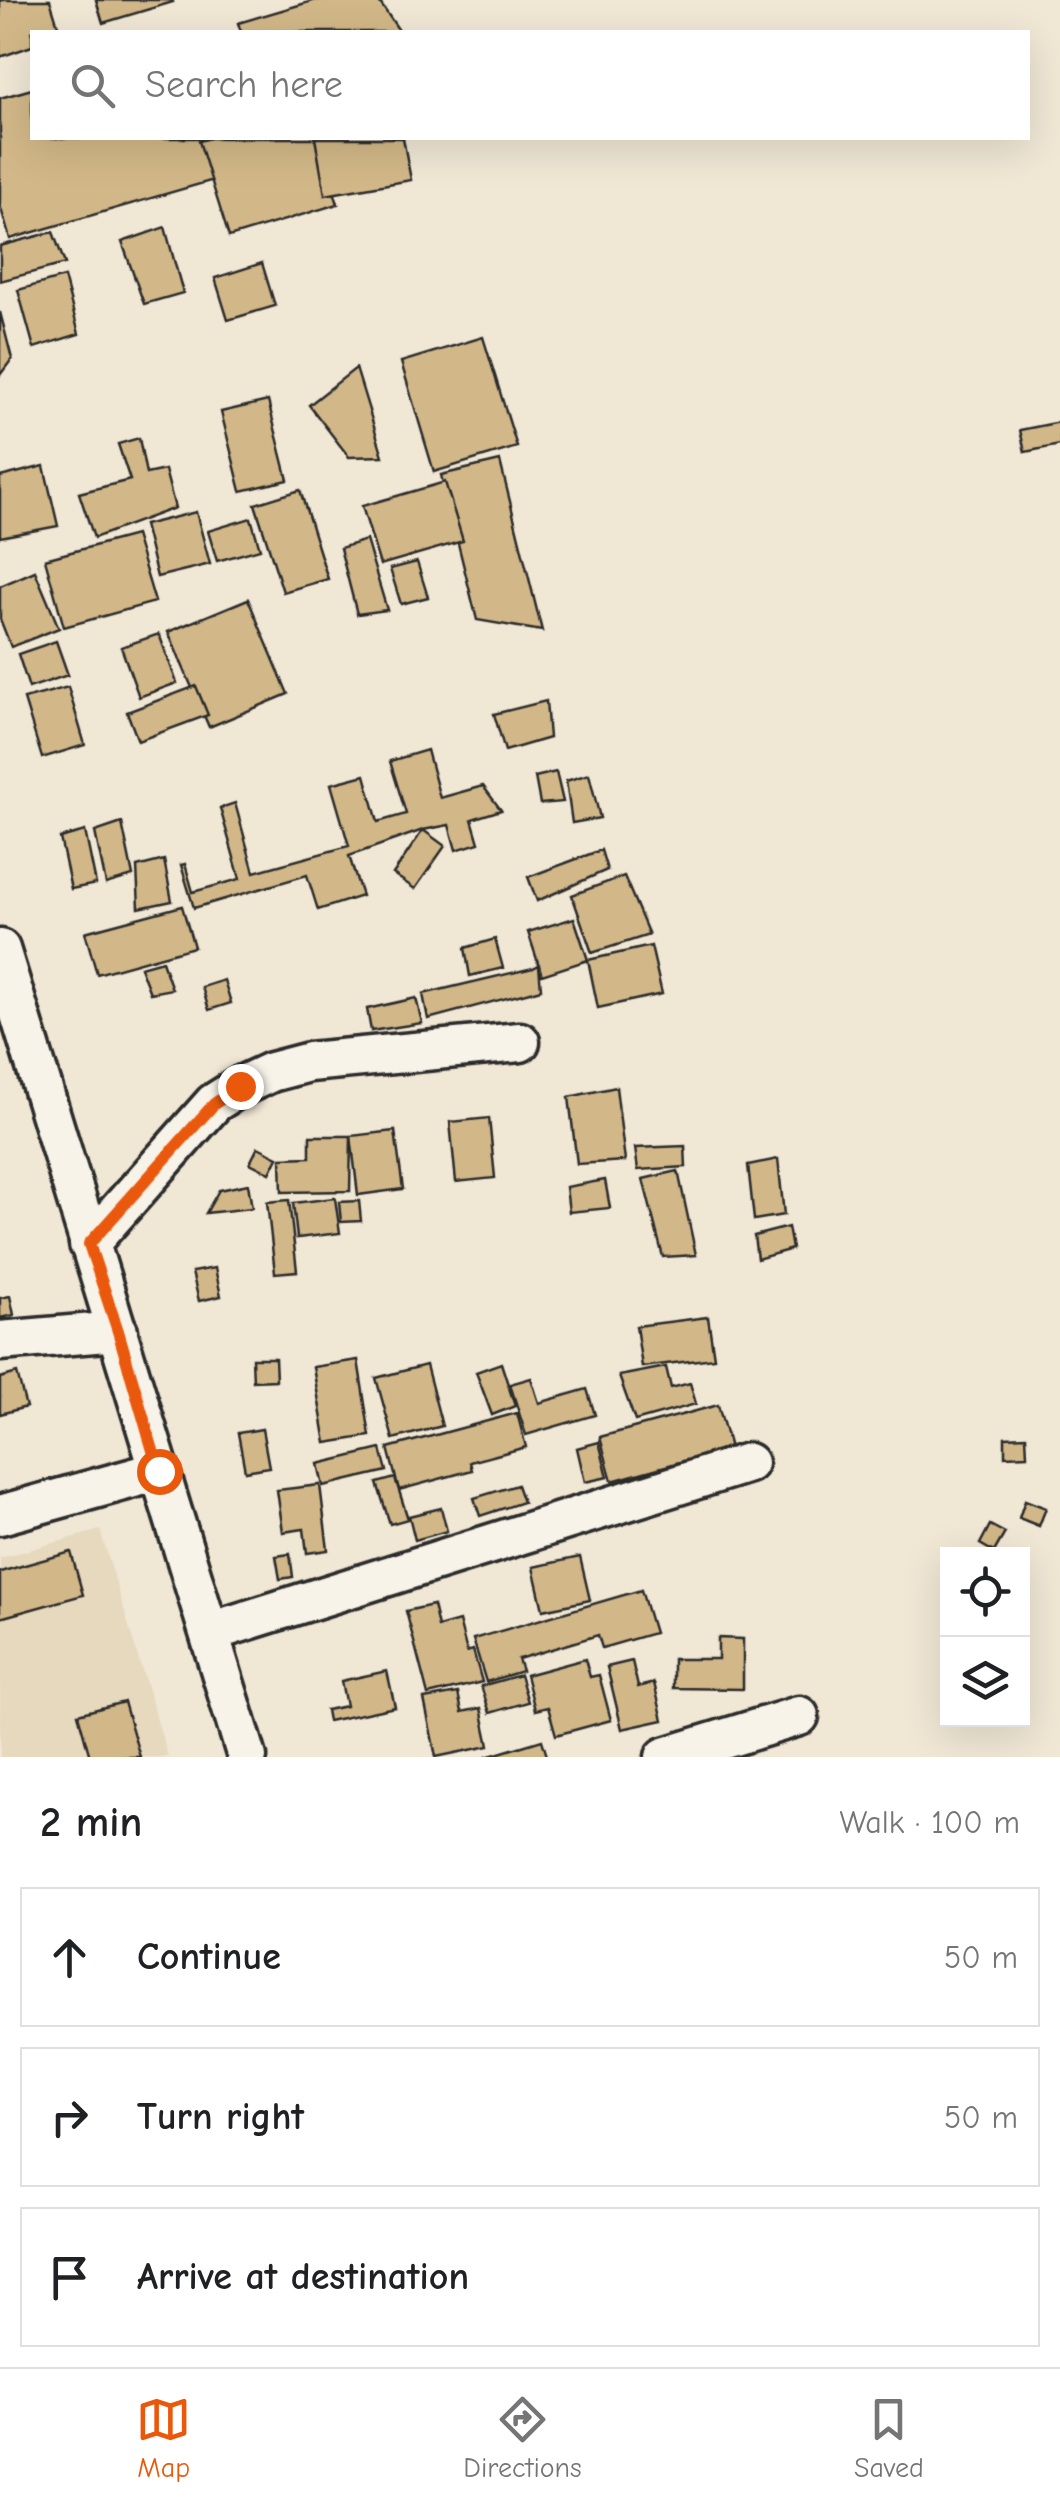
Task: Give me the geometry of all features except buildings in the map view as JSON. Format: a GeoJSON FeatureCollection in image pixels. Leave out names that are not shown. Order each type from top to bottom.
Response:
{"type":"FeatureCollection","features":[{"type":"Feature","properties":{"kind":"street"},"geometry":{"type":"LineString","coordinates":[[0,950],[247,1757]]}},
{"type":"Feature","properties":{"kind":"street"},"geometry":{"type":"LineString","coordinates":[[89,1244],[214,1104],[240,1086],[271,1072],[309,1062],[520,1042]]}},
{"type":"Feature","properties":{"kind":"street"},"geometry":{"type":"LineString","coordinates":[[0,1341],[118,1331]]}},
{"type":"Feature","properties":{"kind":"street"},"geometry":{"type":"LineString","coordinates":[[210,1632],[748,1463]]}},
{"type":"Feature","properties":{"kind":"street"},"geometry":{"type":"LineString","coordinates":[[0,1515],[159,1471]]}},
{"type":"Feature","properties":{"kind":"street"},"geometry":{"type":"LineString","coordinates":[[666,1757],[799,1716]]}},
{"type":"Feature","properties":{"kind":"shaded area"},"geometry":{"type":"Polygon","coordinates":[[[100,1530],[168,1757],[0,1757],[0,1558],[100,1530]]]}},
{"type":"Feature","properties":{"kind":"route"},"geometry":{"type":"LineString","coordinates":[[159,1471],[89,1244],[214,1104],[240,1086]]}}]}
